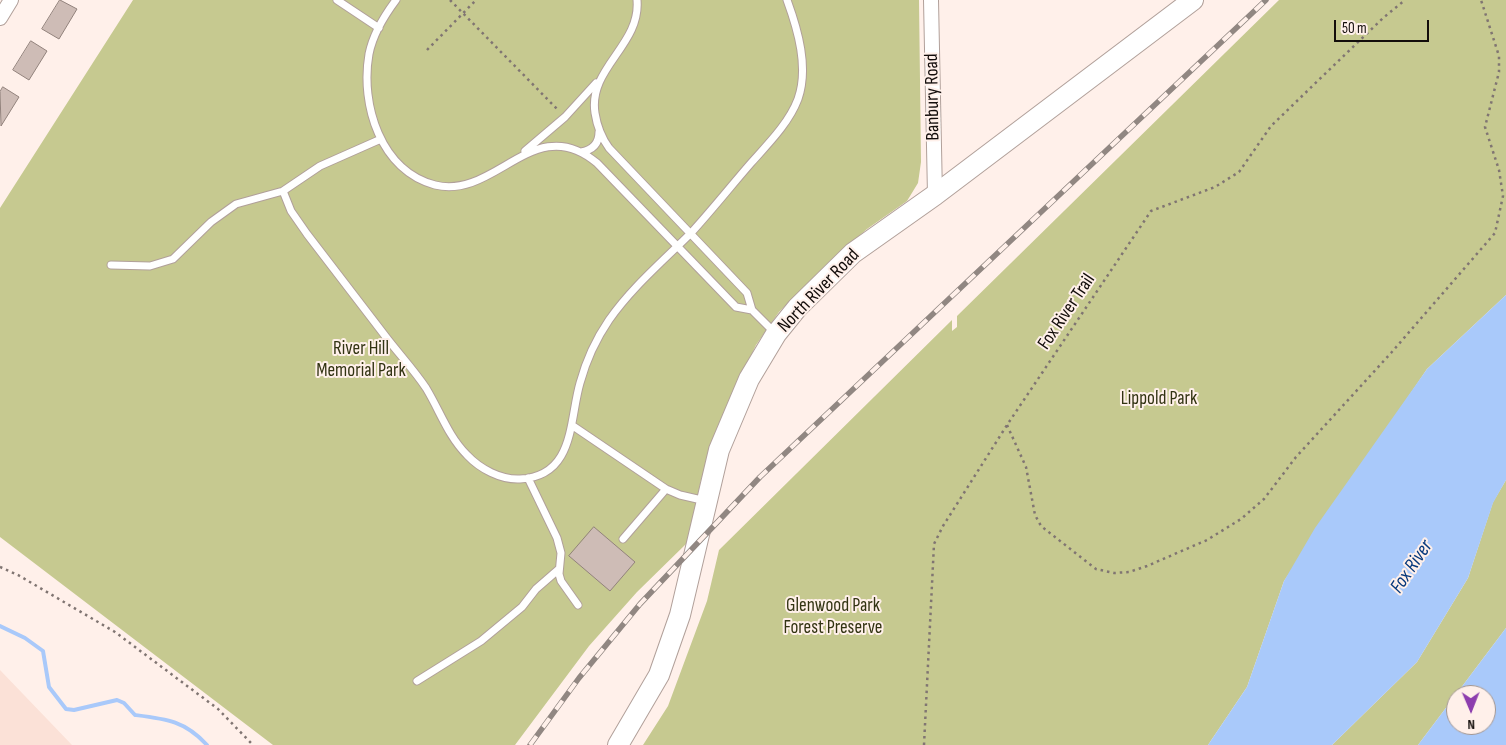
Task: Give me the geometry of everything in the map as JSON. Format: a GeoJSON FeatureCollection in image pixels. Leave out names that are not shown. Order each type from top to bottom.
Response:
{"type":"FeatureCollection","features":[{"type":"Feature","properties":{"kind":"main road","name":"North River Road"},"geometry":{"type":"LineString","coordinates":[[618,745],[662,666],[680,615],[719,450],[749,379],[776,334],[797,308],[853,253],[1194,0]]}},
{"type":"Feature","properties":{"kind":"street"},"geometry":{"type":"LineString","coordinates":[[0,18],[11,0]]}},
{"type":"Feature","properties":{"kind":"street","name":"Banbury Road"},"geometry":{"type":"LineString","coordinates":[[931,0],[935,194]]}},
{"type":"Feature","properties":{"kind":"lane"},"geometry":{"type":"LineString","coordinates":[[337,0],[379,28]]}},
{"type":"Feature","properties":{"kind":"lane"},"geometry":{"type":"LineString","coordinates":[[396,0],[379,28],[369,54],[368,88],[372,117],[381,139],[393,157],[410,174],[423,181],[450,187],[478,181],[518,157],[565,117],[600,78],[631,33],[638,7],[637,0]]}},
{"type":"Feature","properties":{"kind":"lane"},"geometry":{"type":"LineString","coordinates":[[282,191],[302,227],[426,389],[459,447],[469,457],[490,472],[511,479],[528,478],[542,473],[558,460],[570,441],[580,384],[586,363],[607,323],[635,287],[690,233],[772,139],[798,99],[801,53],[793,17],[786,0]]}},
{"type":"Feature","properties":{"kind":"lane"},"geometry":{"type":"LineString","coordinates":[[582,152],[592,149],[597,144],[599,131],[593,96],[600,78]]}},
{"type":"Feature","properties":{"kind":"lane"},"geometry":{"type":"LineString","coordinates":[[599,131],[609,148],[747,292],[752,310],[776,334]]}},
{"type":"Feature","properties":{"kind":"lane"},"geometry":{"type":"LineString","coordinates":[[111,264],[138,267],[162,264],[173,259],[211,222],[236,204],[282,191],[320,166],[381,139]]}},
{"type":"Feature","properties":{"kind":"lane"},"geometry":{"type":"LineString","coordinates":[[518,157],[541,148],[552,147],[563,147],[582,152],[597,163],[736,307],[752,310]]}},
{"type":"Feature","properties":{"kind":"lane"},"geometry":{"type":"LineString","coordinates":[[573,426],[666,489],[680,496],[706,501]]}},
{"type":"Feature","properties":{"kind":"lane"},"geometry":{"type":"LineString","coordinates":[[528,478],[557,538],[561,553],[559,569],[561,581],[578,605]]}},
{"type":"Feature","properties":{"kind":"lane"},"geometry":{"type":"LineString","coordinates":[[622,539],[666,489]]}},
{"type":"Feature","properties":{"kind":"lane"},"geometry":{"type":"LineString","coordinates":[[418,681],[481,641],[522,606],[536,588],[559,569]]}},
{"type":"Feature","properties":{"kind":"path"},"geometry":{"type":"LineString","coordinates":[[450,0],[565,117]]}},
{"type":"Feature","properties":{"kind":"path"},"geometry":{"type":"LineString","coordinates":[[427,50],[476,0]]}},
{"type":"Feature","properties":{"kind":"path","name":"Fox River Trail"},"geometry":{"type":"LineString","coordinates":[[924,745],[934,544],[943,526],[1007,425],[1151,211],[1215,187],[1239,172],[1271,126],[1383,18],[1405,0]]}},
{"type":"Feature","properties":{"kind":"path"},"geometry":{"type":"LineString","coordinates":[[1007,425],[1026,468],[1035,515],[1041,526],[1096,569],[1114,573],[1129,572],[1147,566],[1207,540],[1241,519],[1264,499],[1296,457],[1391,353],[1495,233],[1503,196],[1499,170],[1485,127],[1499,72],[1499,56],[1481,0]]}},
{"type":"Feature","properties":{"kind":"path"},"geometry":{"type":"LineString","coordinates":[[0,567],[18,575],[114,632],[218,709],[253,745]]}},
{"type":"Feature","properties":{"kind":"shaded area"},"geometry":{"type":"Polygon","coordinates":[[[0,670],[72,745],[0,745],[0,670]]]}},
{"type":"Feature","properties":{"kind":"green space","name":"River Hill Memorial Park"},"geometry":{"type":"Polygon","coordinates":[[[133,0],[919,0],[921,162],[918,183],[907,201],[867,229],[824,267],[779,312],[756,345],[717,428],[701,480],[687,543],[637,592],[589,646],[515,745],[273,745],[0,537],[0,208],[133,0]]]}},
{"type":"Feature","properties":{"kind":"green space","name":"Lippold Park"},"geometry":{"type":"Polygon","coordinates":[[[1279,0],[1506,0],[1506,295],[1427,369],[1284,581],[1247,687],[1208,745],[643,745],[668,706],[707,601],[719,550],[952,320],[952,331],[957,327],[957,316],[1279,0]]]}},
{"type":"Feature","properties":{"kind":"green space"},"geometry":{"type":"Polygon","coordinates":[[[1506,480],[1506,628],[1463,685],[1446,685],[1446,708],[1418,745],[1332,745],[1417,662],[1468,578],[1493,502],[1506,480]]]}},
{"type":"Feature","properties":{"kind":"water","name":"Fox River"},"geometry":{"type":"Polygon","coordinates":[[[1506,295],[1506,480],[1493,503],[1468,578],[1417,662],[1332,745],[1208,745],[1247,687],[1284,581],[1315,528],[1427,369],[1506,295]]]}},
{"type":"Feature","properties":{"kind":"water"},"geometry":{"type":"Polygon","coordinates":[[[1506,628],[1506,745],[1418,745],[1446,708],[1446,735],[1496,735],[1496,685],[1463,685],[1506,628]]]}},
{"type":"Feature","properties":{"kind":"building"},"geometry":{"type":"Polygon","coordinates":[[[60,0],[77,9],[59,39],[42,29],[60,0]]]}},
{"type":"Feature","properties":{"kind":"building"},"geometry":{"type":"Polygon","coordinates":[[[31,41],[47,51],[29,80],[13,70],[31,41]]]}},
{"type":"Feature","properties":{"kind":"building"},"geometry":{"type":"Polygon","coordinates":[[[3,87],[19,97],[1,126],[0,92],[3,87]]]}},
{"type":"Feature","properties":{"kind":"building"},"geometry":{"type":"Polygon","coordinates":[[[594,527],[635,562],[610,591],[569,556],[594,527]]]}},
{"type":"Feature","properties":{"kind":"waterway"},"geometry":{"type":"LineString","coordinates":[[0,626],[25,638],[43,651],[49,687],[66,709],[74,710],[117,700],[124,703],[135,715],[175,722],[191,731],[207,745]]}},
{"type":"Feature","properties":{"kind":"railway"},"geometry":{"type":"LineString","coordinates":[[530,745],[579,678],[640,604],[760,477],[1266,0]]}},
{"type":"Feature","properties":{"kind":"park label","name":"Glenwood Park Forest Preserve"},"geometry":{"type":"Point","coordinates":[833,617]}}]}
